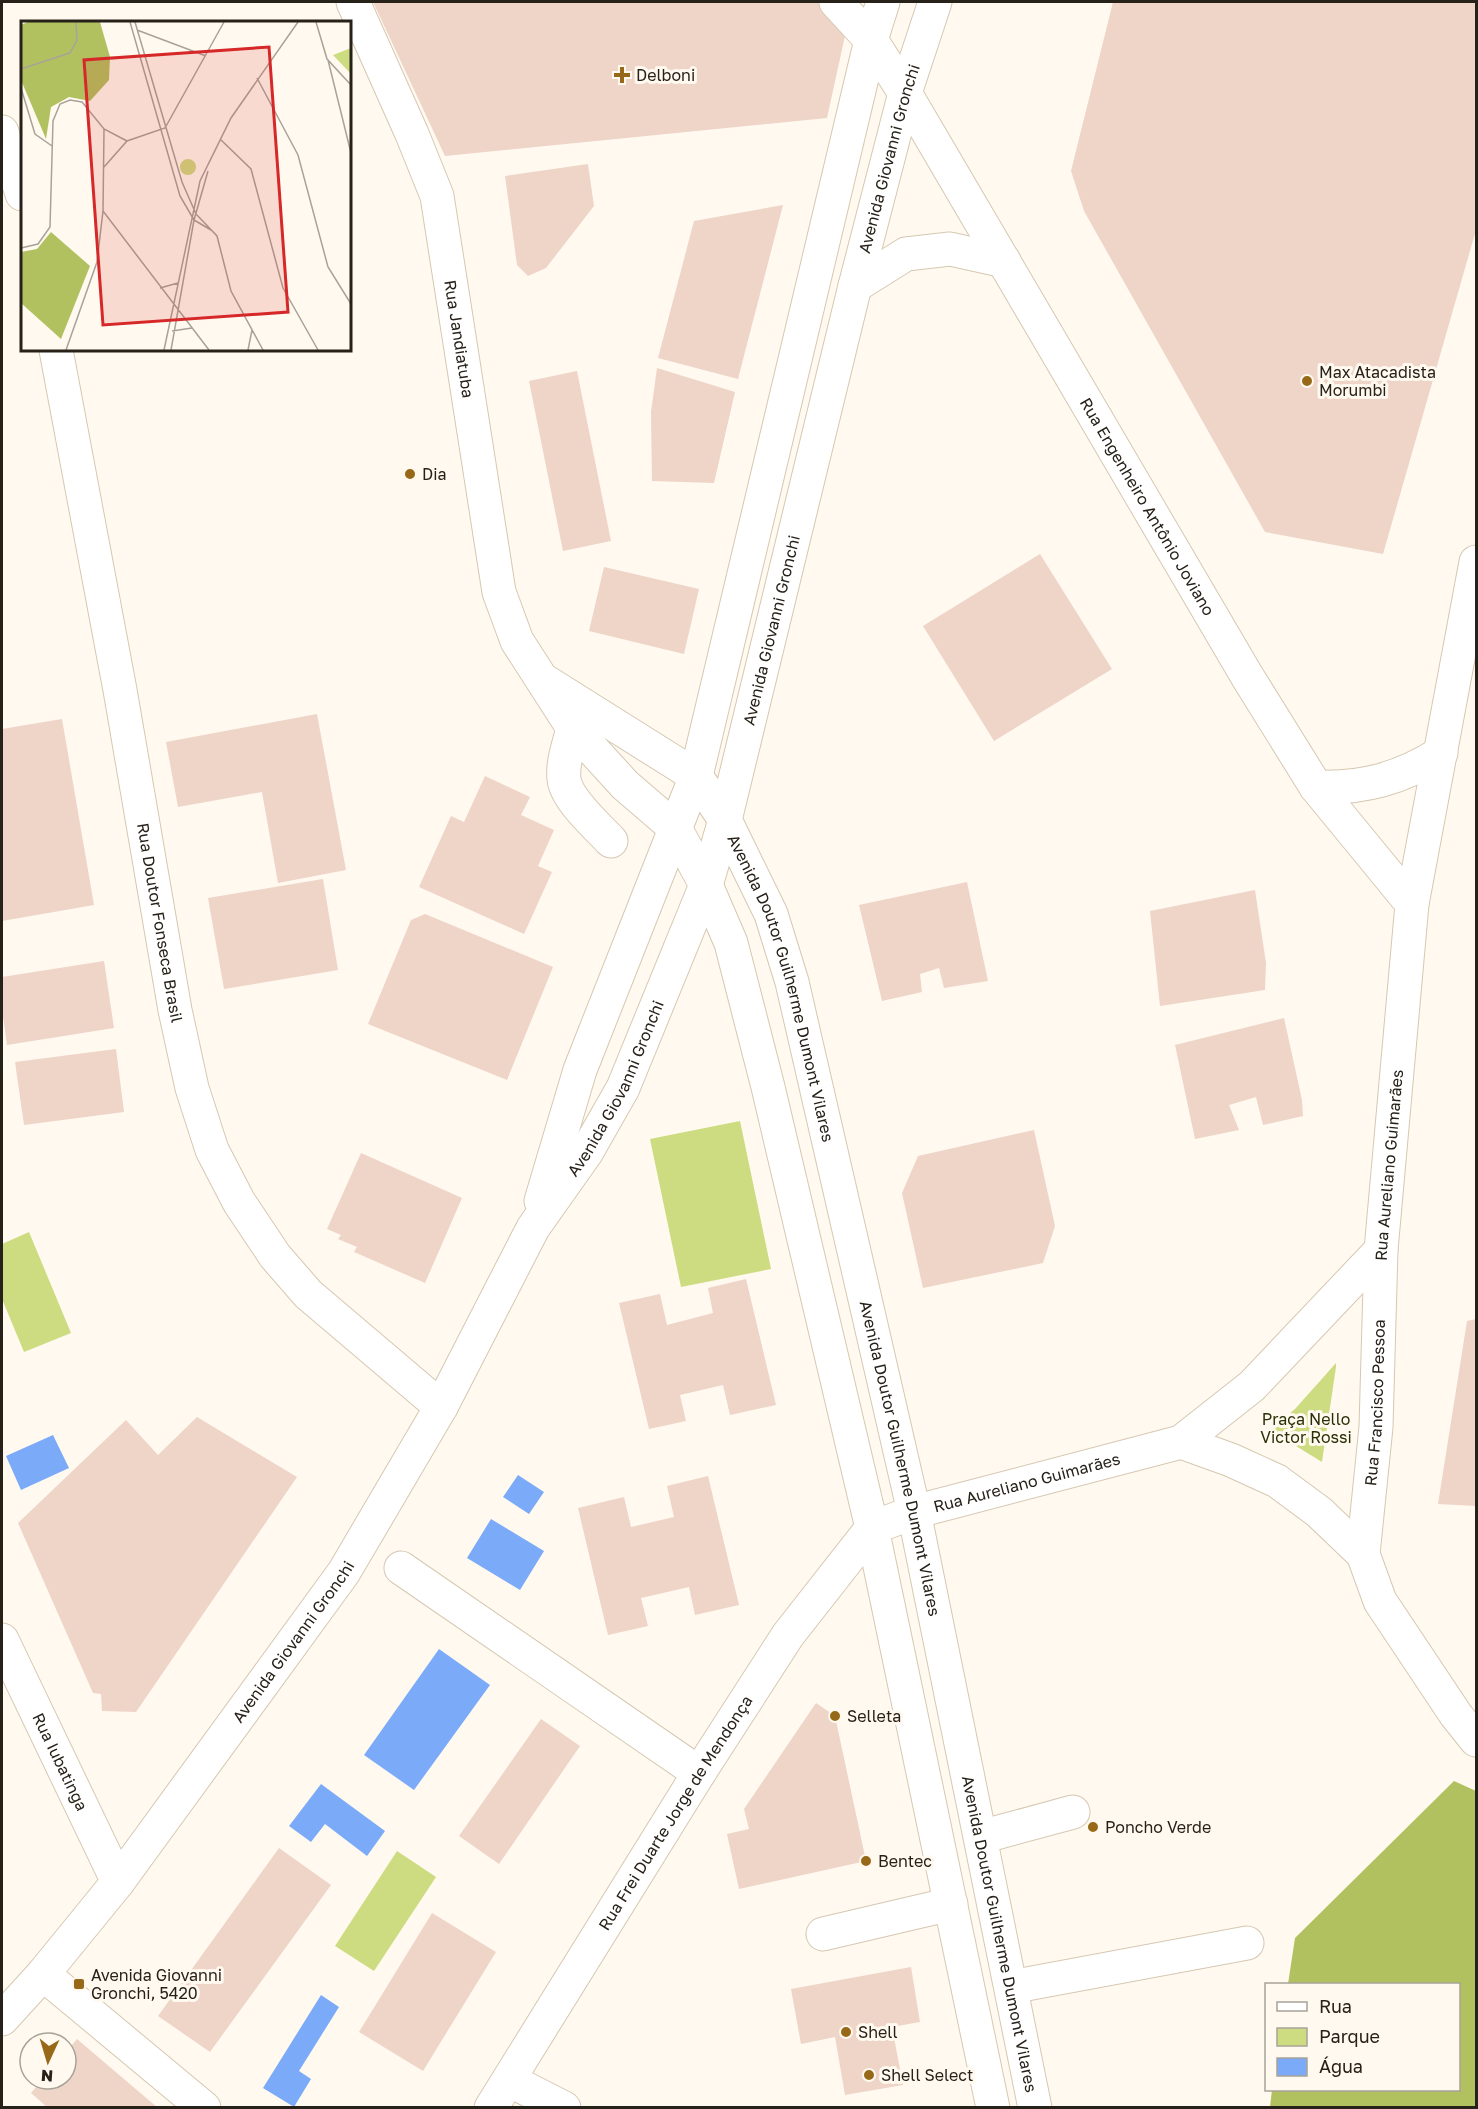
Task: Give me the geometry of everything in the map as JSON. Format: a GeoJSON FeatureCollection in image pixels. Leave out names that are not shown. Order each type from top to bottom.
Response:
{"type":"FeatureCollection","features":[{"type":"Feature","properties":{"kind":"street","name":"Rua Jandiatuba"},"geometry":{"type":"LineString","coordinates":[[353,2],[437,196],[499,592],[517,641],[573,728],[625,785],[675,828]]}},
{"type":"Feature","properties":{"kind":"street","name":"Rua Engenheiro Antônio Joviano"},"geometry":{"type":"LineString","coordinates":[[836,2],[871,40],[905,93],[1241,666],[1316,787],[1412,904]]}},
{"type":"Feature","properties":{"kind":"street","name":"Avenida Giovanni Gronchi"},"geometry":{"type":"LineString","coordinates":[[533,1228],[580,1070],[696,776],[871,40],[883,2]]}},
{"type":"Feature","properties":{"kind":"street","name":"Avenida Giovanni Gronchi"},"geometry":{"type":"LineString","coordinates":[[2,2019],[43,1974],[118,1882],[344,1572],[441,1407],[533,1228],[586,1153],[623,1088],[706,885],[725,820],[855,286],[905,93],[934,2]]}},
{"type":"Feature","properties":{"kind":"street"},"geometry":{"type":"LineString","coordinates":[[2,132],[21,191]]}},
{"type":"Feature","properties":{"kind":"street"},"geometry":{"type":"LineString","coordinates":[[855,286],[906,254],[950,249],[1004,261]]}},
{"type":"Feature","properties":{"kind":"street","name":"Rua Doutor Fonseca Brasil"},"geometry":{"type":"LineString","coordinates":[[56,351],[120,690],[175,1010],[192,1088],[212,1150],[239,1202],[269,1247],[308,1294],[441,1407]]}},
{"type":"Feature","properties":{"kind":"street","name":"Rua Aureliano Guimarães"},"geometry":{"type":"LineString","coordinates":[[872,1527],[915,1512],[1181,1442],[1252,1386],[1381,1250],[1412,904],[1476,562]]}},
{"type":"Feature","properties":{"kind":"street","name":"Rua Jandiatuba"},"geometry":{"type":"LineString","coordinates":[[543,679],[696,776]]}},
{"type":"Feature","properties":{"kind":"street"},"geometry":{"type":"LineString","coordinates":[[573,728],[564,763],[564,781],[573,800],[611,841]]}},
{"type":"Feature","properties":{"kind":"street"},"geometry":{"type":"LineString","coordinates":[[1316,787],[1337,788],[1380,782],[1401,775],[1441,753]]}},
{"type":"Feature","properties":{"kind":"street","name":"Avenida Doutor Guilherme Dumont Vilares"},"geometry":{"type":"LineString","coordinates":[[696,776],[725,820],[771,914],[792,982],[915,1512],[1035,2108]]}},
{"type":"Feature","properties":{"kind":"street","name":"Avenida Doutor Guilherme Dumont Vilares"},"geometry":{"type":"LineString","coordinates":[[675,828],[706,885],[731,944],[768,1087],[872,1527],[993,2108]]}},
{"type":"Feature","properties":{"kind":"street","name":"Rua Francisco Pessoa"},"geometry":{"type":"LineString","coordinates":[[1381,1250],[1376,1427],[1363,1554],[1380,1601],[1456,1715],[1476,1740]]}},
{"type":"Feature","properties":{"kind":"street","name":"Rua Francisco Pessoa"},"geometry":{"type":"LineString","coordinates":[[1181,1442],[1231,1460],[1277,1481],[1319,1512],[1363,1554]]}},
{"type":"Feature","properties":{"kind":"street","name":"Rua Frei Duarte Jorge de Mendonça"},"geometry":{"type":"LineString","coordinates":[[491,2108],[699,1773],[788,1635],[872,1527]]}},
{"type":"Feature","properties":{"kind":"street"},"geometry":{"type":"LineString","coordinates":[[401,1568],[699,1773]]}},
{"type":"Feature","properties":{"kind":"street","name":"Rua Iubatinga"},"geometry":{"type":"LineString","coordinates":[[2,1640],[118,1882]]}},
{"type":"Feature","properties":{"kind":"street"},"geometry":{"type":"LineString","coordinates":[[981,1837],[1073,1812]]}},
{"type":"Feature","properties":{"kind":"street"},"geometry":{"type":"LineString","coordinates":[[823,1934],[951,1904]]}},
{"type":"Feature","properties":{"kind":"street"},"geometry":{"type":"LineString","coordinates":[[1011,1987],[1247,1943]]}},
{"type":"Feature","properties":{"kind":"street"},"geometry":{"type":"LineString","coordinates":[[43,1974],[204,2108]]}},
{"type":"Feature","properties":{"kind":"street"},"geometry":{"type":"LineString","coordinates":[[509,2080],[564,2108]]}},
{"type":"Feature","properties":{"kind":"green space"},"geometry":{"type":"Polygon","coordinates":[[[740,1121],[771,1269],[681,1287],[650,1139],[740,1121]]]}},
{"type":"Feature","properties":{"kind":"green space"},"geometry":{"type":"Polygon","coordinates":[[[29,1232],[71,1333],[24,1352],[2,1299],[2,1244],[29,1232]]]}},
{"type":"Feature","properties":{"kind":"green space","name":"Praça Nello Victor Rossi"},"geometry":{"type":"Polygon","coordinates":[[[1336,1363],[1322,1462],[1270,1430],[1295,1409],[1336,1363]]]}},
{"type":"Feature","properties":{"kind":"green space"},"geometry":{"type":"Polygon","coordinates":[[[1454,1781],[1476,1791],[1476,2107],[1270,2107],[1272,2091],[1460,2091],[1460,1983],[1288,1983],[1295,1938],[1454,1781]]]}},
{"type":"Feature","properties":{"kind":"green space"},"geometry":{"type":"Polygon","coordinates":[[[397,1851],[436,1877],[374,1971],[335,1946],[397,1851]]]}},
{"type":"Feature","properties":{"kind":"water"},"geometry":{"type":"Polygon","coordinates":[[[53,1435],[69,1468],[21,1490],[6,1456],[53,1435]]]}},
{"type":"Feature","properties":{"kind":"water"},"geometry":{"type":"Polygon","coordinates":[[[518,1475],[544,1492],[529,1514],[503,1497],[518,1475]]]}},
{"type":"Feature","properties":{"kind":"water"},"geometry":{"type":"Polygon","coordinates":[[[491,1519],[544,1551],[520,1590],[467,1558],[491,1519]]]}},
{"type":"Feature","properties":{"kind":"water"},"geometry":{"type":"Polygon","coordinates":[[[439,1649],[490,1685],[414,1790],[364,1755],[439,1649]]]}},
{"type":"Feature","properties":{"kind":"water"},"geometry":{"type":"Polygon","coordinates":[[[321,1784],[385,1831],[367,1856],[325,1824],[311,1842],[289,1826],[321,1784]]]}},
{"type":"Feature","properties":{"kind":"water"},"geometry":{"type":"Polygon","coordinates":[[[321,1995],[339,2007],[299,2071],[311,2079],[294,2107],[263,2088],[321,1995]]]}},
{"type":"Feature","properties":{"kind":"building","name":"Delboni"},"geometry":{"type":"Polygon","coordinates":[[[373,2],[819,2],[846,31],[827,118],[445,156],[373,2]]]}},
{"type":"Feature","properties":{"kind":"building","name":"Max Atacadista Morumbi"},"geometry":{"type":"Polygon","coordinates":[[[1113,2],[1476,2],[1476,230],[1383,554],[1265,532],[1084,211],[1071,171],[1113,2]]]}},
{"type":"Feature","properties":{"kind":"building"},"geometry":{"type":"Polygon","coordinates":[[[588,164],[594,206],[546,268],[528,276],[517,265],[505,176],[588,164]]]}},
{"type":"Feature","properties":{"kind":"building"},"geometry":{"type":"Polygon","coordinates":[[[783,205],[738,379],[658,358],[694,221],[783,205]]]}},
{"type":"Feature","properties":{"kind":"building"},"geometry":{"type":"Polygon","coordinates":[[[657,368],[735,392],[714,483],[652,481],[651,412],[657,368]]]}},
{"type":"Feature","properties":{"kind":"building"},"geometry":{"type":"Polygon","coordinates":[[[577,371],[611,541],[563,551],[529,381],[577,371]]]}},
{"type":"Feature","properties":{"kind":"building"},"geometry":{"type":"Polygon","coordinates":[[[1040,554],[1112,669],[994,741],[923,626],[1040,554]]]}},
{"type":"Feature","properties":{"kind":"building"},"geometry":{"type":"Polygon","coordinates":[[[604,567],[699,589],[684,654],[589,631],[604,567]]]}},
{"type":"Feature","properties":{"kind":"building"},"geometry":{"type":"Polygon","coordinates":[[[317,714],[346,870],[278,883],[262,792],[178,807],[166,742],[317,714]]]}},
{"type":"Feature","properties":{"kind":"building"},"geometry":{"type":"Polygon","coordinates":[[[62,719],[94,905],[2,921],[2,729],[62,719]]]}},
{"type":"Feature","properties":{"kind":"building"},"geometry":{"type":"Polygon","coordinates":[[[485,776],[530,797],[521,815],[554,830],[538,866],[552,872],[524,934],[419,887],[451,816],[464,822],[485,776]]]}},
{"type":"Feature","properties":{"kind":"building"},"geometry":{"type":"Polygon","coordinates":[[[323,879],[338,970],[224,989],[208,898],[323,879]]]}},
{"type":"Feature","properties":{"kind":"building"},"geometry":{"type":"Polygon","coordinates":[[[967,882],[988,981],[944,988],[939,968],[920,974],[922,992],[882,1001],[859,905],[967,882]]]}},
{"type":"Feature","properties":{"kind":"building"},"geometry":{"type":"Polygon","coordinates":[[[1255,890],[1266,963],[1265,990],[1160,1006],[1150,911],[1255,890]]]}},
{"type":"Feature","properties":{"kind":"building"},"geometry":{"type":"Polygon","coordinates":[[[425,914],[553,967],[507,1080],[368,1024],[411,920],[425,914]]]}},
{"type":"Feature","properties":{"kind":"building"},"geometry":{"type":"Polygon","coordinates":[[[104,961],[114,1028],[7,1045],[2,1009],[2,977],[104,961]]]}},
{"type":"Feature","properties":{"kind":"building"},"geometry":{"type":"Polygon","coordinates":[[[1284,1018],[1302,1100],[1303,1116],[1263,1125],[1256,1097],[1229,1105],[1239,1130],[1195,1139],[1175,1045],[1284,1018]]]}},
{"type":"Feature","properties":{"kind":"building"},"geometry":{"type":"Polygon","coordinates":[[[116,1049],[124,1112],[24,1125],[15,1062],[116,1049]]]}},
{"type":"Feature","properties":{"kind":"building"},"geometry":{"type":"Polygon","coordinates":[[[1034,1130],[1055,1226],[1043,1263],[923,1288],[902,1193],[918,1156],[1034,1130]]]}},
{"type":"Feature","properties":{"kind":"building"},"geometry":{"type":"Polygon","coordinates":[[[361,1153],[462,1198],[425,1283],[354,1252],[357,1247],[338,1239],[341,1235],[327,1229],[361,1153]]]}},
{"type":"Feature","properties":{"kind":"building"},"geometry":{"type":"Polygon","coordinates":[[[746,1279],[776,1405],[730,1415],[723,1385],[680,1395],[686,1421],[649,1429],[619,1303],[660,1294],[667,1325],[713,1313],[708,1288],[746,1279]]]}},
{"type":"Feature","properties":{"kind":"building"},"geometry":{"type":"Polygon","coordinates":[[[1476,1319],[1476,1506],[1438,1504],[1467,1321],[1476,1319]]]}},
{"type":"Feature","properties":{"kind":"building"},"geometry":{"type":"Polygon","coordinates":[[[197,1417],[297,1477],[136,1712],[102,1711],[101,1694],[93,1693],[18,1523],[126,1420],[158,1455],[197,1417]]]}},
{"type":"Feature","properties":{"kind":"building"},"geometry":{"type":"Polygon","coordinates":[[[708,1476],[739,1605],[695,1615],[689,1587],[641,1598],[648,1626],[608,1635],[578,1508],[624,1497],[631,1527],[674,1517],[667,1486],[708,1476]]]}},
{"type":"Feature","properties":{"kind":"building"},"geometry":{"type":"Polygon","coordinates":[[[816,1703],[835,1716],[866,1861],[739,1889],[727,1834],[749,1829],[744,1809],[816,1703]]]}},
{"type":"Feature","properties":{"kind":"building"},"geometry":{"type":"Polygon","coordinates":[[[541,1719],[580,1746],[499,1864],[459,1836],[541,1719]]]}},
{"type":"Feature","properties":{"kind":"building"},"geometry":{"type":"Polygon","coordinates":[[[279,1848],[331,1885],[210,2052],[158,2016],[279,1848]]]}},
{"type":"Feature","properties":{"kind":"building"},"geometry":{"type":"Polygon","coordinates":[[[432,1913],[496,1952],[423,2071],[359,2032],[432,1913]]]}},
{"type":"Feature","properties":{"kind":"building","name":"Shell"},"geometry":{"type":"Polygon","coordinates":[[[911,1967],[920,2022],[892,2027],[903,2085],[845,2095],[835,2037],[801,2044],[791,1989],[911,1967]]]}},
{"type":"Feature","properties":{"kind":"building"},"geometry":{"type":"Polygon","coordinates":[[[78,2040],[158,2108],[48,2108],[31,2093],[33,2091],[78,2091],[78,2040]]]}},
{"type":"Feature","properties":{"kind":"place","name":"Delboni"},"geometry":{"type":"Point","coordinates":[622,75]}},
{"type":"Feature","properties":{"kind":"place","name":"Max Atacadista Morumbi"},"geometry":{"type":"Point","coordinates":[1307,381]}},
{"type":"Feature","properties":{"kind":"place","name":"Dia"},"geometry":{"type":"Point","coordinates":[410,474]}},
{"type":"Feature","properties":{"kind":"place","name":"Selleta"},"geometry":{"type":"Point","coordinates":[835,1716]}},
{"type":"Feature","properties":{"kind":"place","name":"Poncho Verde"},"geometry":{"type":"Point","coordinates":[1093,1827]}},
{"type":"Feature","properties":{"kind":"place","name":"Bentec"},"geometry":{"type":"Point","coordinates":[866,1861]}},
{"type":"Feature","properties":{"kind":"place","name":"Avenida Giovanni Gronchi, 5420"},"geometry":{"type":"Point","coordinates":[79,1984]}},
{"type":"Feature","properties":{"kind":"place","name":"Shell"},"geometry":{"type":"Point","coordinates":[846,2032]}},
{"type":"Feature","properties":{"kind":"place","name":"Shell Select"},"geometry":{"type":"Point","coordinates":[869,2075]}}]}
